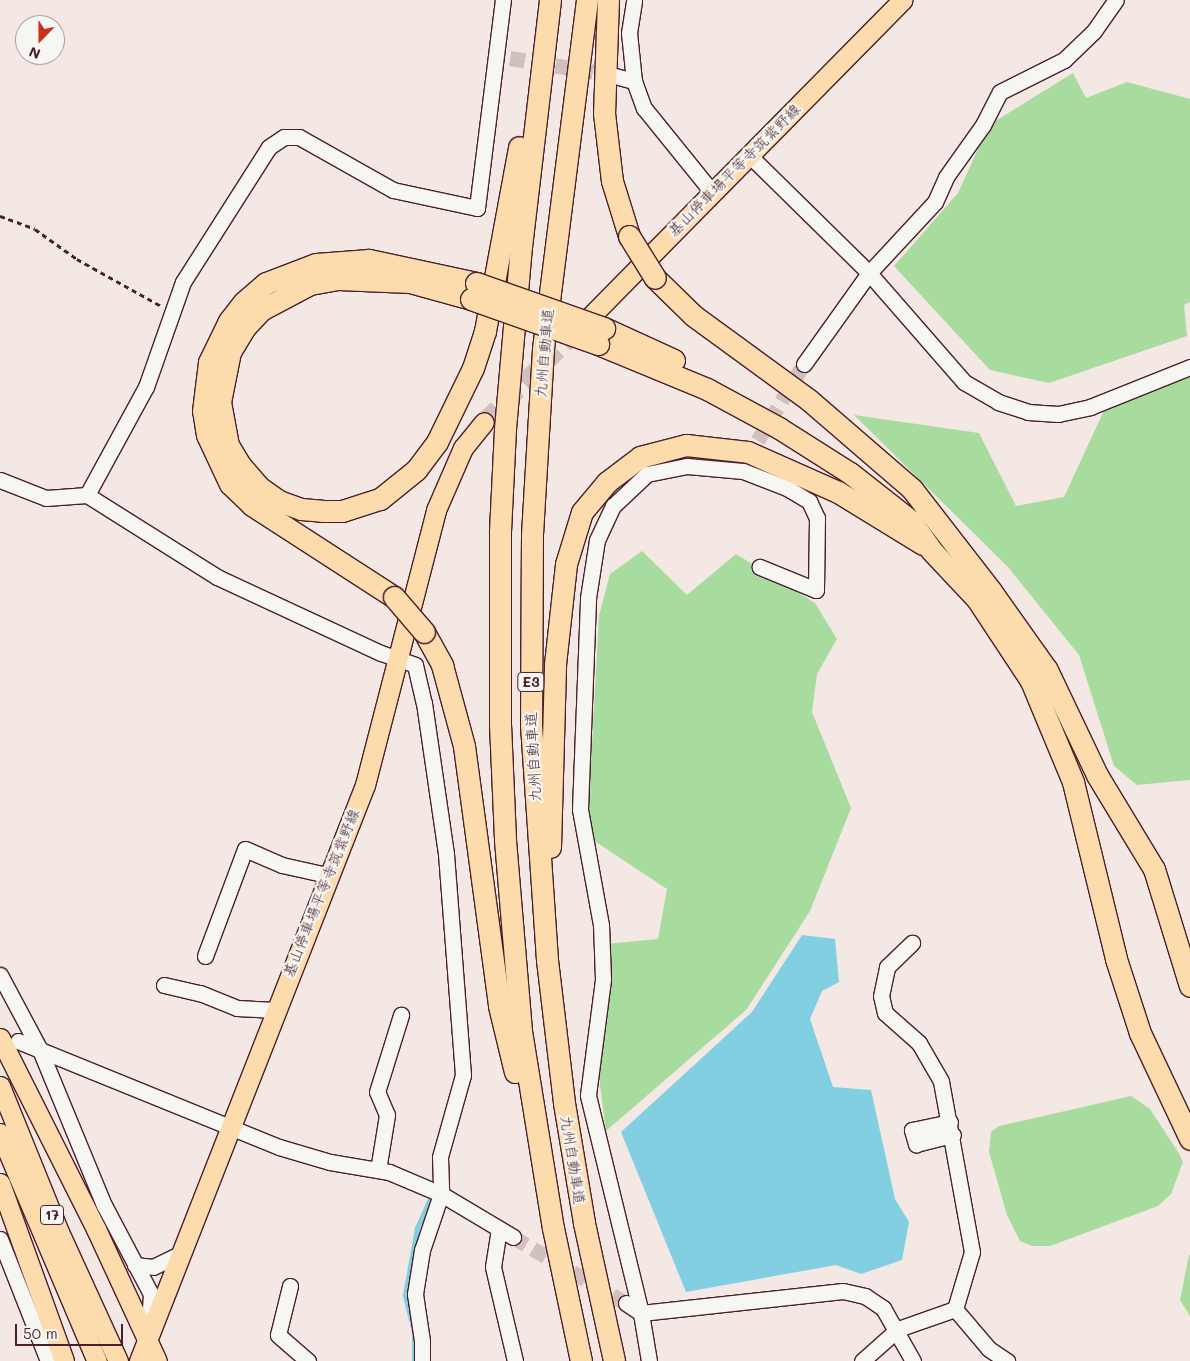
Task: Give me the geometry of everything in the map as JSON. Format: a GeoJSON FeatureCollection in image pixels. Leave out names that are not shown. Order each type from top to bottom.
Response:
{"type":"FeatureCollection","features":[{"type":"Feature","properties":{"kind":"highway","name":"九州自動車道"},"geometry":{"type":"LineString","coordinates":[[587,0],[543,349],[532,535],[531,725],[548,960],[576,1177],[614,1361]]}},
{"type":"Feature","properties":{"kind":"highway"},"geometry":{"type":"LineString","coordinates":[[608,0],[604,113],[612,181],[629,236],[655,278],[694,316],[809,400],[912,489],[942,531],[991,591],[1047,670],[1097,775],[1154,869],[1190,986]]}},
{"type":"Feature","properties":{"kind":"highway","name":"九州自動車道"},"geometry":{"type":"LineString","coordinates":[[549,5],[510,355],[500,533],[499,636],[505,840],[513,952],[531,1104],[552,1228],[580,1361]]}},
{"type":"Feature","properties":{"kind":"highway"},"geometry":{"type":"LineString","coordinates":[[473,291],[410,282],[338,279],[310,284],[261,310],[245,327],[230,352],[220,402],[228,445],[240,465],[259,488],[279,501],[301,509],[342,511],[361,506],[387,494],[416,470],[436,442],[473,368],[485,331],[523,121],[549,5]]}},
{"type":"Feature","properties":{"kind":"highway"},"geometry":{"type":"LineString","coordinates":[[552,1228],[499,1006],[464,746],[442,665],[424,632],[394,597],[252,505],[230,484],[216,460],[204,419],[204,386],[208,362],[229,321],[244,302],[266,283],[316,264],[369,260],[473,291],[601,336],[786,415],[857,462],[942,531]]}},
{"type":"Feature","properties":{"kind":"highway"},"geometry":{"type":"LineString","coordinates":[[601,336],[708,389],[779,428],[850,473],[911,521],[931,550],[977,599],[1030,681],[1073,782],[1116,959],[1140,1033],[1190,1139]]}},
{"type":"Feature","properties":{"kind":"highway"},"geometry":{"type":"LineString","coordinates":[[548,960],[555,664],[566,564],[582,512],[607,482],[640,457],[686,446],[717,446],[748,452],[838,492],[931,550]]}},
{"type":"Feature","properties":{"kind":"main road","name":"基山停車場平等寺筑紫野線"},"geometry":{"type":"LineString","coordinates":[[567,340],[902,0]]}},
{"type":"Feature","properties":{"kind":"main road","name":"基山停車場平等寺筑紫野線"},"geometry":{"type":"LineString","coordinates":[[139,1361],[178,1255],[230,1127],[327,875],[365,785],[436,510],[463,448],[484,422]]}},
{"type":"Feature","properties":{"kind":"main road"},"geometry":{"type":"LineString","coordinates":[[9,1039],[148,1338],[156,1361]]}},
{"type":"Feature","properties":{"kind":"main road","name":"17"},"geometry":{"type":"LineString","coordinates":[[0,1086],[59,1232],[118,1361]]}},
{"type":"Feature","properties":{"kind":"main road","name":"17"},"geometry":{"type":"LineString","coordinates":[[0,1134],[97,1361]]}},
{"type":"Feature","properties":{"kind":"main road"},"geometry":{"type":"LineString","coordinates":[[0,1183],[64,1361]]}},
{"type":"Feature","properties":{"kind":"street"},"geometry":{"type":"LineString","coordinates":[[87,495],[146,387],[170,312],[183,282],[269,147],[284,137],[299,136],[392,190],[477,208],[504,57],[503,0]]}},
{"type":"Feature","properties":{"kind":"street"},"geometry":{"type":"LineString","coordinates":[[634,0],[629,33],[634,81],[644,108],[712,192]]}},
{"type":"Feature","properties":{"kind":"street"},"geometry":{"type":"LineString","coordinates":[[804,364],[869,273],[935,202],[946,177],[982,125],[1000,92],[1064,60],[1094,32],[1116,0]]}},
{"type":"Feature","properties":{"kind":"street"},"geometry":{"type":"LineString","coordinates":[[615,76],[634,81]]}},
{"type":"Feature","properties":{"kind":"street"},"geometry":{"type":"LineString","coordinates":[[749,155],[869,273],[964,382],[998,402],[1028,412],[1058,414],[1090,407],[1190,367]]}},
{"type":"Feature","properties":{"kind":"street"},"geometry":{"type":"LineString","coordinates":[[649,1361],[641,1313],[588,1095],[603,978],[601,925],[580,809],[588,598],[597,540],[613,506],[647,474],[686,466],[744,465],[809,501],[817,518],[816,590],[760,567]]}},
{"type":"Feature","properties":{"kind":"street"},"geometry":{"type":"LineString","coordinates":[[0,480],[46,498],[87,495],[217,577],[415,665],[424,703],[446,854],[458,987],[463,1075],[440,1158],[441,1194],[422,1250],[415,1294],[422,1341],[422,1361]]}},
{"type":"Feature","properties":{"kind":"street"},"geometry":{"type":"LineString","coordinates":[[205,956],[245,849],[282,865],[327,875]]}},
{"type":"Feature","properties":{"kind":"street"},"geometry":{"type":"LineString","coordinates":[[912,944],[887,967],[881,996],[885,1013],[919,1043],[941,1081],[952,1128],[962,1206],[972,1252],[955,1309]]}},
{"type":"Feature","properties":{"kind":"street"},"geometry":{"type":"LineString","coordinates":[[0,975],[40,1050],[104,1206],[151,1294],[148,1338],[166,1361]]}},
{"type":"Feature","properties":{"kind":"street"},"geometry":{"type":"LineString","coordinates":[[164,985],[200,993],[237,1008],[275,1010]]}},
{"type":"Feature","properties":{"kind":"street"},"geometry":{"type":"LineString","coordinates":[[378,1170],[387,1114],[377,1092],[401,1015]]}},
{"type":"Feature","properties":{"kind":"street"},"geometry":{"type":"LineString","coordinates":[[9,1039],[230,1127],[330,1162],[378,1170],[441,1194],[513,1237]]}},
{"type":"Feature","properties":{"kind":"street"},"geometry":{"type":"LineString","coordinates":[[498,1229],[493,1267],[515,1361]]}},
{"type":"Feature","properties":{"kind":"street"},"geometry":{"type":"LineString","coordinates":[[0,1238],[48,1361]]}},
{"type":"Feature","properties":{"kind":"street"},"geometry":{"type":"LineString","coordinates":[[136,1265],[153,1267],[178,1255]]}},
{"type":"Feature","properties":{"kind":"street"},"geometry":{"type":"LineString","coordinates":[[290,1286],[278,1335],[308,1361]]}},
{"type":"Feature","properties":{"kind":"street"},"geometry":{"type":"LineString","coordinates":[[626,1303],[641,1313],[843,1291],[865,1296],[883,1308],[898,1329],[913,1361]]}},
{"type":"Feature","properties":{"kind":"street"},"geometry":{"type":"LineString","coordinates":[[862,1361],[898,1329],[955,1309]]}},
{"type":"Feature","properties":{"kind":"street"},"geometry":{"type":"LineString","coordinates":[[955,1309],[989,1349],[1007,1361]]}},
{"type":"Feature","properties":{"kind":"path"},"geometry":{"type":"LineString","coordinates":[[0,216],[35,229],[77,259],[170,312]]}},
{"type":"Feature","properties":{"kind":"green space"},"geometry":{"type":"Polygon","coordinates":[[[1073,73],[1086,98],[1127,82],[1190,99],[1190,302],[1184,305],[1187,336],[1049,383],[990,370],[894,266],[958,193],[989,125],[1073,73]]]}},
{"type":"Feature","properties":{"kind":"green space"},"geometry":{"type":"Polygon","coordinates":[[[1190,373],[1190,780],[1137,785],[1114,766],[1079,655],[1008,567],[854,415],[979,433],[1016,506],[1064,497],[1107,404],[1190,373]]]}},
{"type":"Feature","properties":{"kind":"green space"},"geometry":{"type":"Polygon","coordinates":[[[642,551],[687,595],[736,554],[815,603],[837,639],[817,674],[812,712],[851,808],[810,911],[746,1010],[606,1131],[596,1054],[606,944],[658,939],[667,889],[587,836],[599,616],[610,574],[642,551]]]}},
{"type":"Feature","properties":{"kind":"green space"},"geometry":{"type":"Polygon","coordinates":[[[1131,1096],[1150,1109],[1183,1162],[1171,1194],[1158,1206],[1050,1246],[1032,1246],[1020,1241],[1007,1215],[989,1152],[991,1132],[999,1126],[1131,1096]]]}},
{"type":"Feature","properties":{"kind":"green space"},"geometry":{"type":"Polygon","coordinates":[[[1190,1255],[1190,1316],[1180,1300],[1190,1255]]]}},
{"type":"Feature","properties":{"kind":"water"},"geometry":{"type":"Polygon","coordinates":[[[802,935],[835,939],[839,982],[822,991],[810,1019],[833,1087],[871,1090],[895,1199],[909,1222],[902,1260],[861,1274],[836,1265],[686,1292],[621,1132],[752,1012],[802,935]]]}},
{"type":"Feature","properties":{"kind":"waterway"},"geometry":{"type":"LineString","coordinates":[[414,1361],[414,1332],[405,1295],[417,1228],[431,1196]]}},
{"type":"Feature","properties":{"kind":"tunnel"},"geometry":{"type":"LineString","coordinates":[[510,58],[614,75]]}},
{"type":"Feature","properties":{"kind":"tunnel"},"geometry":{"type":"LineString","coordinates":[[484,422],[567,340]]}},
{"type":"Feature","properties":{"kind":"tunnel"},"geometry":{"type":"LineString","coordinates":[[746,460],[804,364]]}},
{"type":"Feature","properties":{"kind":"tunnel"},"geometry":{"type":"LineString","coordinates":[[513,1237],[626,1303]]}}]}
